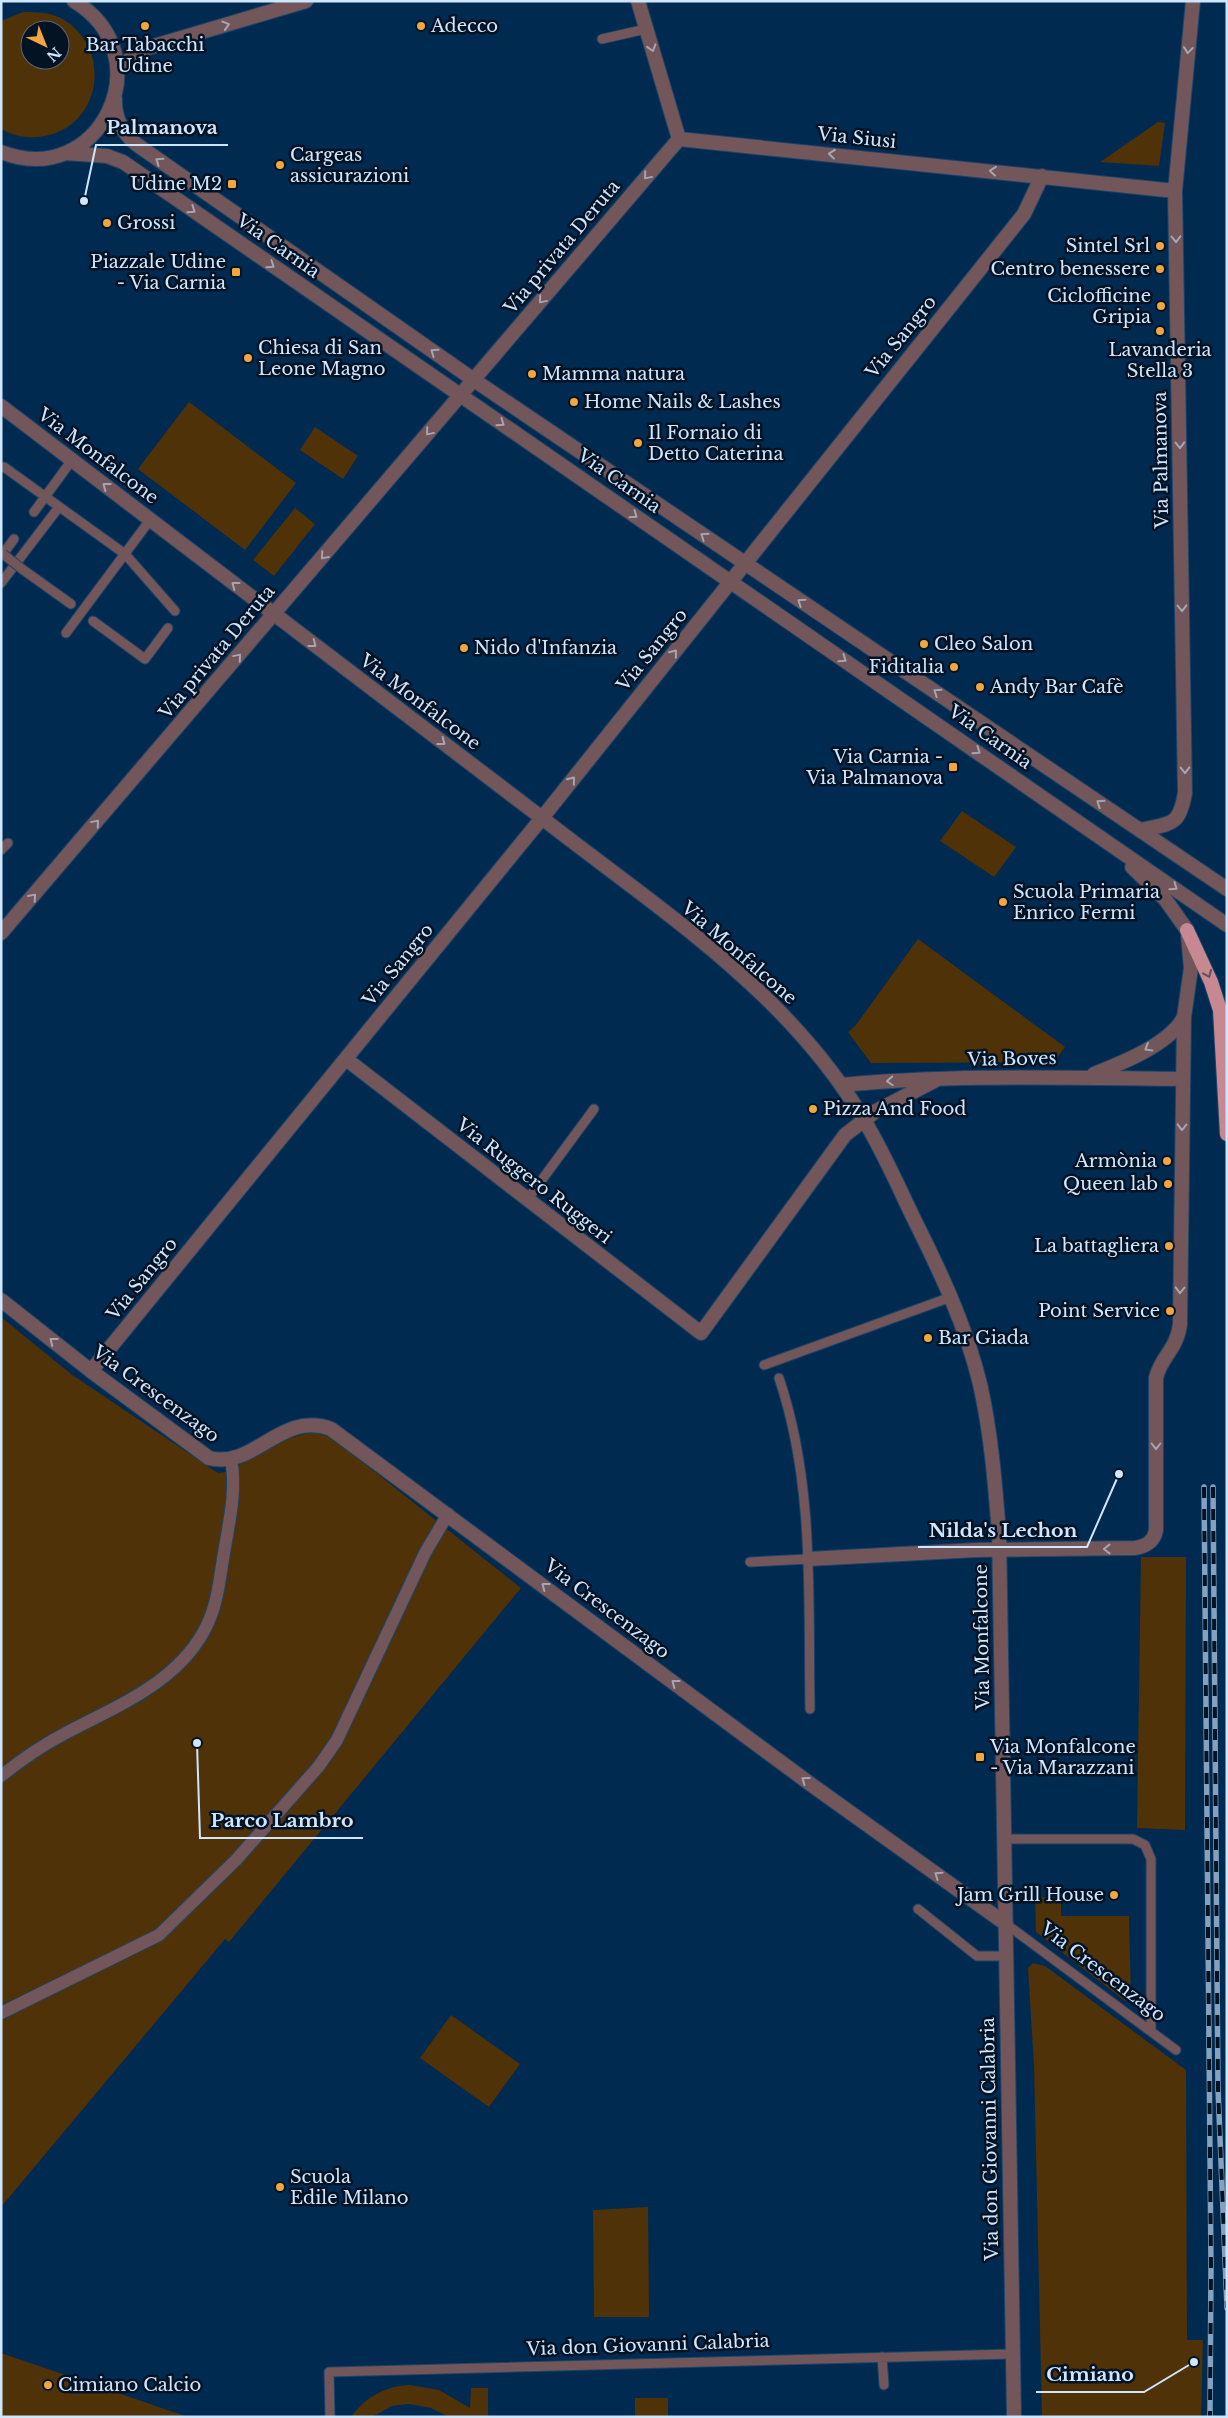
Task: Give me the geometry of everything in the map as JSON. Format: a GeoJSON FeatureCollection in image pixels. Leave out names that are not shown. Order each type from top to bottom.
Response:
{"type":"FeatureCollection","features":[{"type":"Feature","properties":{"kind":"highway"},"geometry":{"type":"LineString","coordinates":[[1187,930],[1212,982],[1220,1010],[1227,1134]]}},
{"type":"Feature","properties":{"kind":"street"},"geometry":{"type":"LineString","coordinates":[[1,152],[17,157],[36,159],[65,153],[79,146],[94,134],[104,122],[115,98],[118,70],[114,48],[107,33],[89,12],[74,1]]}},
{"type":"Feature","properties":{"kind":"street"},"geometry":{"type":"LineString","coordinates":[[118,70],[134,55],[144,50],[306,1]]}},
{"type":"Feature","properties":{"kind":"street"},"geometry":{"type":"LineString","coordinates":[[638,1],[679,139]]}},
{"type":"Feature","properties":{"kind":"street","name":"Via Palmanova"},"geometry":{"type":"LineString","coordinates":[[1140,830],[1158,828],[1173,822],[1182,808],[1185,792],[1175,191],[1193,1]]}},
{"type":"Feature","properties":{"kind":"street","name":"Via Carnia"},"geometry":{"type":"LineString","coordinates":[[115,98],[114,106],[120,125],[136,144],[474,380],[1227,889]]}},
{"type":"Feature","properties":{"kind":"street","name":"Via Siusi"},"geometry":{"type":"LineString","coordinates":[[679,139],[1175,191]]}},
{"type":"Feature","properties":{"kind":"street","name":"Via privata Deruta"},"geometry":{"type":"LineString","coordinates":[[474,380],[679,139]]}},
{"type":"Feature","properties":{"kind":"street","name":"Via Carnia"},"geometry":{"type":"LineString","coordinates":[[65,153],[107,156],[123,162],[1227,925]]}},
{"type":"Feature","properties":{"kind":"street","name":"Via Sangro"},"geometry":{"type":"LineString","coordinates":[[744,564],[1024,214],[1042,176]]}},
{"type":"Feature","properties":{"kind":"street"},"geometry":{"type":"LineString","coordinates":[[461,395],[474,380]]}},
{"type":"Feature","properties":{"kind":"street","name":"Via privata Deruta"},"geometry":{"type":"LineString","coordinates":[[1,933],[461,395]]}},
{"type":"Feature","properties":{"kind":"street","name":"Via Monfalcone"},"geometry":{"type":"LineString","coordinates":[[1,406],[701,941],[746,980],[803,1037],[842,1085],[864,1120],[930,1250],[973,1359],[983,1397],[990,1440],[1000,1550],[1006,1924]]}},
{"type":"Feature","properties":{"kind":"street"},"geometry":{"type":"LineString","coordinates":[[731,582],[744,564]]}},
{"type":"Feature","properties":{"kind":"street","name":"Via Sangro"},"geometry":{"type":"LineString","coordinates":[[92,1371],[542,818],[731,582]]}},
{"type":"Feature","properties":{"kind":"street"},"geometry":{"type":"LineString","coordinates":[[808,1559],[1000,1550],[1135,1548],[1144,1546],[1153,1540],[1156,1530],[1156,1378],[1158,1370],[1177,1342],[1180,1324],[1184,1017],[1191,968],[1187,930],[1164,899],[1105,840]]}},
{"type":"Feature","properties":{"kind":"street","name":"Via Boves"},"geometry":{"type":"LineString","coordinates":[[1086,1077],[1118,1064],[1169,1035],[1184,1017]]}},
{"type":"Feature","properties":{"kind":"street","name":"Via Ruggero Ruggeri"},"geometry":{"type":"LineString","coordinates":[[346,1059],[698,1332]]}},
{"type":"Feature","properties":{"kind":"street","name":"Via Boves"},"geometry":{"type":"LineString","coordinates":[[842,1085],[938,1079],[1086,1077],[1183,1079]]}},
{"type":"Feature","properties":{"kind":"street","name":"Via Boves"},"geometry":{"type":"LineString","coordinates":[[698,1332],[703,1332],[843,1138],[864,1120],[938,1079]]}},
{"type":"Feature","properties":{"kind":"street","name":"Via Crescenzago"},"geometry":{"type":"LineString","coordinates":[[1,1300],[200,1453],[216,1460],[231,1458],[292,1428],[309,1424],[325,1426],[343,1436],[808,1783],[1006,1924]]}},
{"type":"Feature","properties":{"kind":"street"},"geometry":{"type":"LineString","coordinates":[[1,1776],[28,1755],[63,1734],[135,1697],[169,1673],[198,1641],[216,1602],[230,1518],[233,1470],[231,1458]]}},
{"type":"Feature","properties":{"kind":"street"},"geometry":{"type":"LineString","coordinates":[[1,2013],[159,1935],[236,1860],[319,1766],[337,1740],[425,1553],[448,1514]]}},
{"type":"Feature","properties":{"kind":"street","name":"Via don Giovanni Calabria"},"geometry":{"type":"LineString","coordinates":[[1006,1924],[1014,2417]]}},
{"type":"Feature","properties":{"kind":"lane"},"geometry":{"type":"LineString","coordinates":[[602,39],[646,29]]}},
{"type":"Feature","properties":{"kind":"lane"},"geometry":{"type":"LineString","coordinates":[[34,512],[72,460]]}},
{"type":"Feature","properties":{"kind":"lane"},"geometry":{"type":"LineString","coordinates":[[4,468],[125,554],[175,611]]}},
{"type":"Feature","properties":{"kind":"lane"},"geometry":{"type":"LineString","coordinates":[[1,583],[59,506]]}},
{"type":"Feature","properties":{"kind":"lane"},"geometry":{"type":"LineString","coordinates":[[66,633],[150,520]]}},
{"type":"Feature","properties":{"kind":"lane"},"geometry":{"type":"LineString","coordinates":[[14,539],[3,554],[71,604]]}},
{"type":"Feature","properties":{"kind":"lane"},"geometry":{"type":"LineString","coordinates":[[93,621],[145,659],[168,628]]}},
{"type":"Feature","properties":{"kind":"lane"},"geometry":{"type":"LineString","coordinates":[[527,1200],[594,1109]]}},
{"type":"Feature","properties":{"kind":"lane"},"geometry":{"type":"LineString","coordinates":[[764,1365],[950,1297]]}},
{"type":"Feature","properties":{"kind":"lane"},"geometry":{"type":"LineString","coordinates":[[779,1378],[790,1413],[800,1467],[808,1559],[810,1709]]}},
{"type":"Feature","properties":{"kind":"lane"},"geometry":{"type":"LineString","coordinates":[[750,1562],[808,1559]]}},
{"type":"Feature","properties":{"kind":"lane"},"geometry":{"type":"LineString","coordinates":[[1004,1839],[1132,1840],[1145,1845],[1151,1859],[1150,2031]]}},
{"type":"Feature","properties":{"kind":"lane"},"geometry":{"type":"LineString","coordinates":[[918,1909],[977,1956],[1006,1956]]}},
{"type":"Feature","properties":{"kind":"lane","name":"Via Crescenzago"},"geometry":{"type":"LineString","coordinates":[[1006,1924],[1176,2050]]}},
{"type":"Feature","properties":{"kind":"lane","name":"Via don Giovanni Calabria"},"geometry":{"type":"LineString","coordinates":[[330,2417],[329,2372],[1012,2354]]}},
{"type":"Feature","properties":{"kind":"lane"},"geometry":{"type":"LineString","coordinates":[[882,2357],[884,2385]]}},
{"type":"Feature","properties":{"kind":"shaded area"},"geometry":{"type":"Polygon","coordinates":[[[23,12],[39,12],[54,15],[64,20],[20,20],[20,70],[70,70],[70,25],[79,33],[89,49],[94,67],[94,85],[89,102],[79,117],[64,129],[45,136],[23,137],[1,129],[1,21],[23,12]]]}},
{"type":"Feature","properties":{"kind":"shaded area"},"geometry":{"type":"Polygon","coordinates":[[[1158,122],[1165,123],[1159,166],[1100,162],[1158,122]]]}},
{"type":"Feature","properties":{"kind":"shaded area"},"geometry":{"type":"Polygon","coordinates":[[[189,402],[296,483],[245,550],[138,469],[189,402]]]}},
{"type":"Feature","properties":{"kind":"shaded area"},"geometry":{"type":"Polygon","coordinates":[[[315,427],[358,456],[343,479],[300,450],[315,427]]]}},
{"type":"Feature","properties":{"kind":"shaded area"},"geometry":{"type":"Polygon","coordinates":[[[295,508],[315,524],[274,576],[253,560],[295,508]]]}},
{"type":"Feature","properties":{"kind":"shaded area"},"geometry":{"type":"Polygon","coordinates":[[[962,811],[1016,847],[994,877],[940,841],[962,811]]]}},
{"type":"Feature","properties":{"kind":"shaded area"},"geometry":{"type":"Polygon","coordinates":[[[918,939],[1065,1047],[1054,1062],[871,1063],[848,1032],[856,1025],[918,939]]]}},
{"type":"Feature","properties":{"kind":"shaded area"},"geometry":{"type":"Polygon","coordinates":[[[1,1317],[71,1374],[218,1473],[233,1471],[261,1445],[313,1432],[331,1437],[521,1588],[229,1942],[225,1939],[1,2207],[1,1317]]]}},
{"type":"Feature","properties":{"kind":"shaded area"},"geometry":{"type":"Polygon","coordinates":[[[1141,1557],[1186,1557],[1185,1830],[1137,1828],[1141,1557]]]}},
{"type":"Feature","properties":{"kind":"shaded area"},"geometry":{"type":"Polygon","coordinates":[[[1035,1897],[1061,1898],[1061,1916],[1129,1916],[1131,2000],[1125,2001],[1036,1932],[1035,1897]]]}},
{"type":"Feature","properties":{"kind":"shaded area"},"geometry":{"type":"Polygon","coordinates":[[[1033,1963],[1045,1966],[1186,2070],[1187,2340],[1203,2340],[1201,2417],[1042,2417],[1034,2065],[1028,1968],[1033,1963]]]}},
{"type":"Feature","properties":{"kind":"shaded area"},"geometry":{"type":"Polygon","coordinates":[[[451,2015],[520,2064],[489,2107],[420,2058],[451,2015]]]}},
{"type":"Feature","properties":{"kind":"shaded area"},"geometry":{"type":"Polygon","coordinates":[[[648,2207],[649,2317],[594,2317],[593,2210],[648,2207]]]}},
{"type":"Feature","properties":{"kind":"shaded area","name":"Cimiano Calcio"},"geometry":{"type":"Polygon","coordinates":[[[1,2353],[188,2417],[1,2417],[1,2353]]]}},
{"type":"Feature","properties":{"kind":"shaded area"},"geometry":{"type":"Polygon","coordinates":[[[410,2385],[439,2390],[470,2408],[471,2388],[488,2388],[488,2417],[449,2417],[431,2408],[409,2404],[392,2406],[372,2417],[351,2417],[369,2398],[384,2390],[410,2385]]]}},
{"type":"Feature","properties":{"kind":"shaded area"},"geometry":{"type":"Polygon","coordinates":[[[635,2398],[668,2398],[668,2417],[635,2417],[635,2398]]]}},
{"type":"Feature","properties":{"kind":"railway"},"geometry":{"type":"LineString","coordinates":[[1204,1487],[1211,2266],[1210,2417]]}},
{"type":"Feature","properties":{"kind":"railway"},"geometry":{"type":"LineString","coordinates":[[1213,1487],[1218,2089],[1227,2308]]}},
{"type":"Feature","properties":{"kind":"place","name":"Bar Tabacchi Udine"},"geometry":{"type":"Point","coordinates":[145,26]}},
{"type":"Feature","properties":{"kind":"place","name":"Adecco"},"geometry":{"type":"Point","coordinates":[421,26]}},
{"type":"Feature","properties":{"kind":"place","name":"Cargeas assicurazioni"},"geometry":{"type":"Point","coordinates":[280,165]}},
{"type":"Feature","properties":{"kind":"place","name":"Udine M2"},"geometry":{"type":"Point","coordinates":[232,184]}},
{"type":"Feature","properties":{"kind":"place","name":"Palmanova"},"geometry":{"type":"Point","coordinates":[84,201]}},
{"type":"Feature","properties":{"kind":"place","name":"Grossi"},"geometry":{"type":"Point","coordinates":[107,223]}},
{"type":"Feature","properties":{"kind":"place","name":"Sintel Srl"},"geometry":{"type":"Point","coordinates":[1160,246]}},
{"type":"Feature","properties":{"kind":"place","name":"Centro benessere"},"geometry":{"type":"Point","coordinates":[1160,269]}},
{"type":"Feature","properties":{"kind":"place","name":"Piazzale Udine - Via Carnia"},"geometry":{"type":"Point","coordinates":[236,272]}},
{"type":"Feature","properties":{"kind":"place","name":"Ciclofficine Gripia"},"geometry":{"type":"Point","coordinates":[1161,306]}},
{"type":"Feature","properties":{"kind":"place","name":"Lavanderia Stella 3"},"geometry":{"type":"Point","coordinates":[1160,331]}},
{"type":"Feature","properties":{"kind":"place","name":"Chiesa di San Leone Magno"},"geometry":{"type":"Point","coordinates":[248,358]}},
{"type":"Feature","properties":{"kind":"place","name":"Mamma natura"},"geometry":{"type":"Point","coordinates":[532,374]}},
{"type":"Feature","properties":{"kind":"place","name":"Home Nails & Lashes"},"geometry":{"type":"Point","coordinates":[574,402]}},
{"type":"Feature","properties":{"kind":"place","name":"Il Fornaio di Detto Caterina"},"geometry":{"type":"Point","coordinates":[638,443]}},
{"type":"Feature","properties":{"kind":"place","name":"Cleo Salon"},"geometry":{"type":"Point","coordinates":[924,644]}},
{"type":"Feature","properties":{"kind":"place","name":"Nido d'Infanzia"},"geometry":{"type":"Point","coordinates":[464,648]}},
{"type":"Feature","properties":{"kind":"place","name":"Fiditalia"},"geometry":{"type":"Point","coordinates":[954,667]}},
{"type":"Feature","properties":{"kind":"place","name":"Andy Bar Cafè"},"geometry":{"type":"Point","coordinates":[980,687]}},
{"type":"Feature","properties":{"kind":"place","name":"Via Carnia - Via Palmanova"},"geometry":{"type":"Point","coordinates":[953,767]}},
{"type":"Feature","properties":{"kind":"place","name":"Scuola Primaria Enrico Fermi"},"geometry":{"type":"Point","coordinates":[1003,902]}},
{"type":"Feature","properties":{"kind":"place","name":"Pizza And Food"},"geometry":{"type":"Point","coordinates":[813,1109]}},
{"type":"Feature","properties":{"kind":"place","name":"Armònia"},"geometry":{"type":"Point","coordinates":[1167,1161]}},
{"type":"Feature","properties":{"kind":"place","name":"Queen lab"},"geometry":{"type":"Point","coordinates":[1168,1184]}},
{"type":"Feature","properties":{"kind":"place","name":"La battagliera"},"geometry":{"type":"Point","coordinates":[1169,1246]}},
{"type":"Feature","properties":{"kind":"place","name":"Point Service"},"geometry":{"type":"Point","coordinates":[1170,1311]}},
{"type":"Feature","properties":{"kind":"place","name":"Bar Giada"},"geometry":{"type":"Point","coordinates":[928,1338]}},
{"type":"Feature","properties":{"kind":"place","name":"Nilda's Lechon"},"geometry":{"type":"Point","coordinates":[1119,1474]}},
{"type":"Feature","properties":{"kind":"place","name":"Parco Lambro"},"geometry":{"type":"Point","coordinates":[197,1743]}},
{"type":"Feature","properties":{"kind":"place","name":"Via Monfalcone - Via Marazzani"},"geometry":{"type":"Point","coordinates":[980,1757]}},
{"type":"Feature","properties":{"kind":"place","name":"Jam Grill House"},"geometry":{"type":"Point","coordinates":[1114,1895]}},
{"type":"Feature","properties":{"kind":"place","name":"Scuola Edile Milano"},"geometry":{"type":"Point","coordinates":[280,2187]}},
{"type":"Feature","properties":{"kind":"place","name":"Cimiano"},"geometry":{"type":"Point","coordinates":[1194,2362]}},
{"type":"Feature","properties":{"kind":"place","name":"Cimiano Calcio"},"geometry":{"type":"Point","coordinates":[48,2385]}}]}
